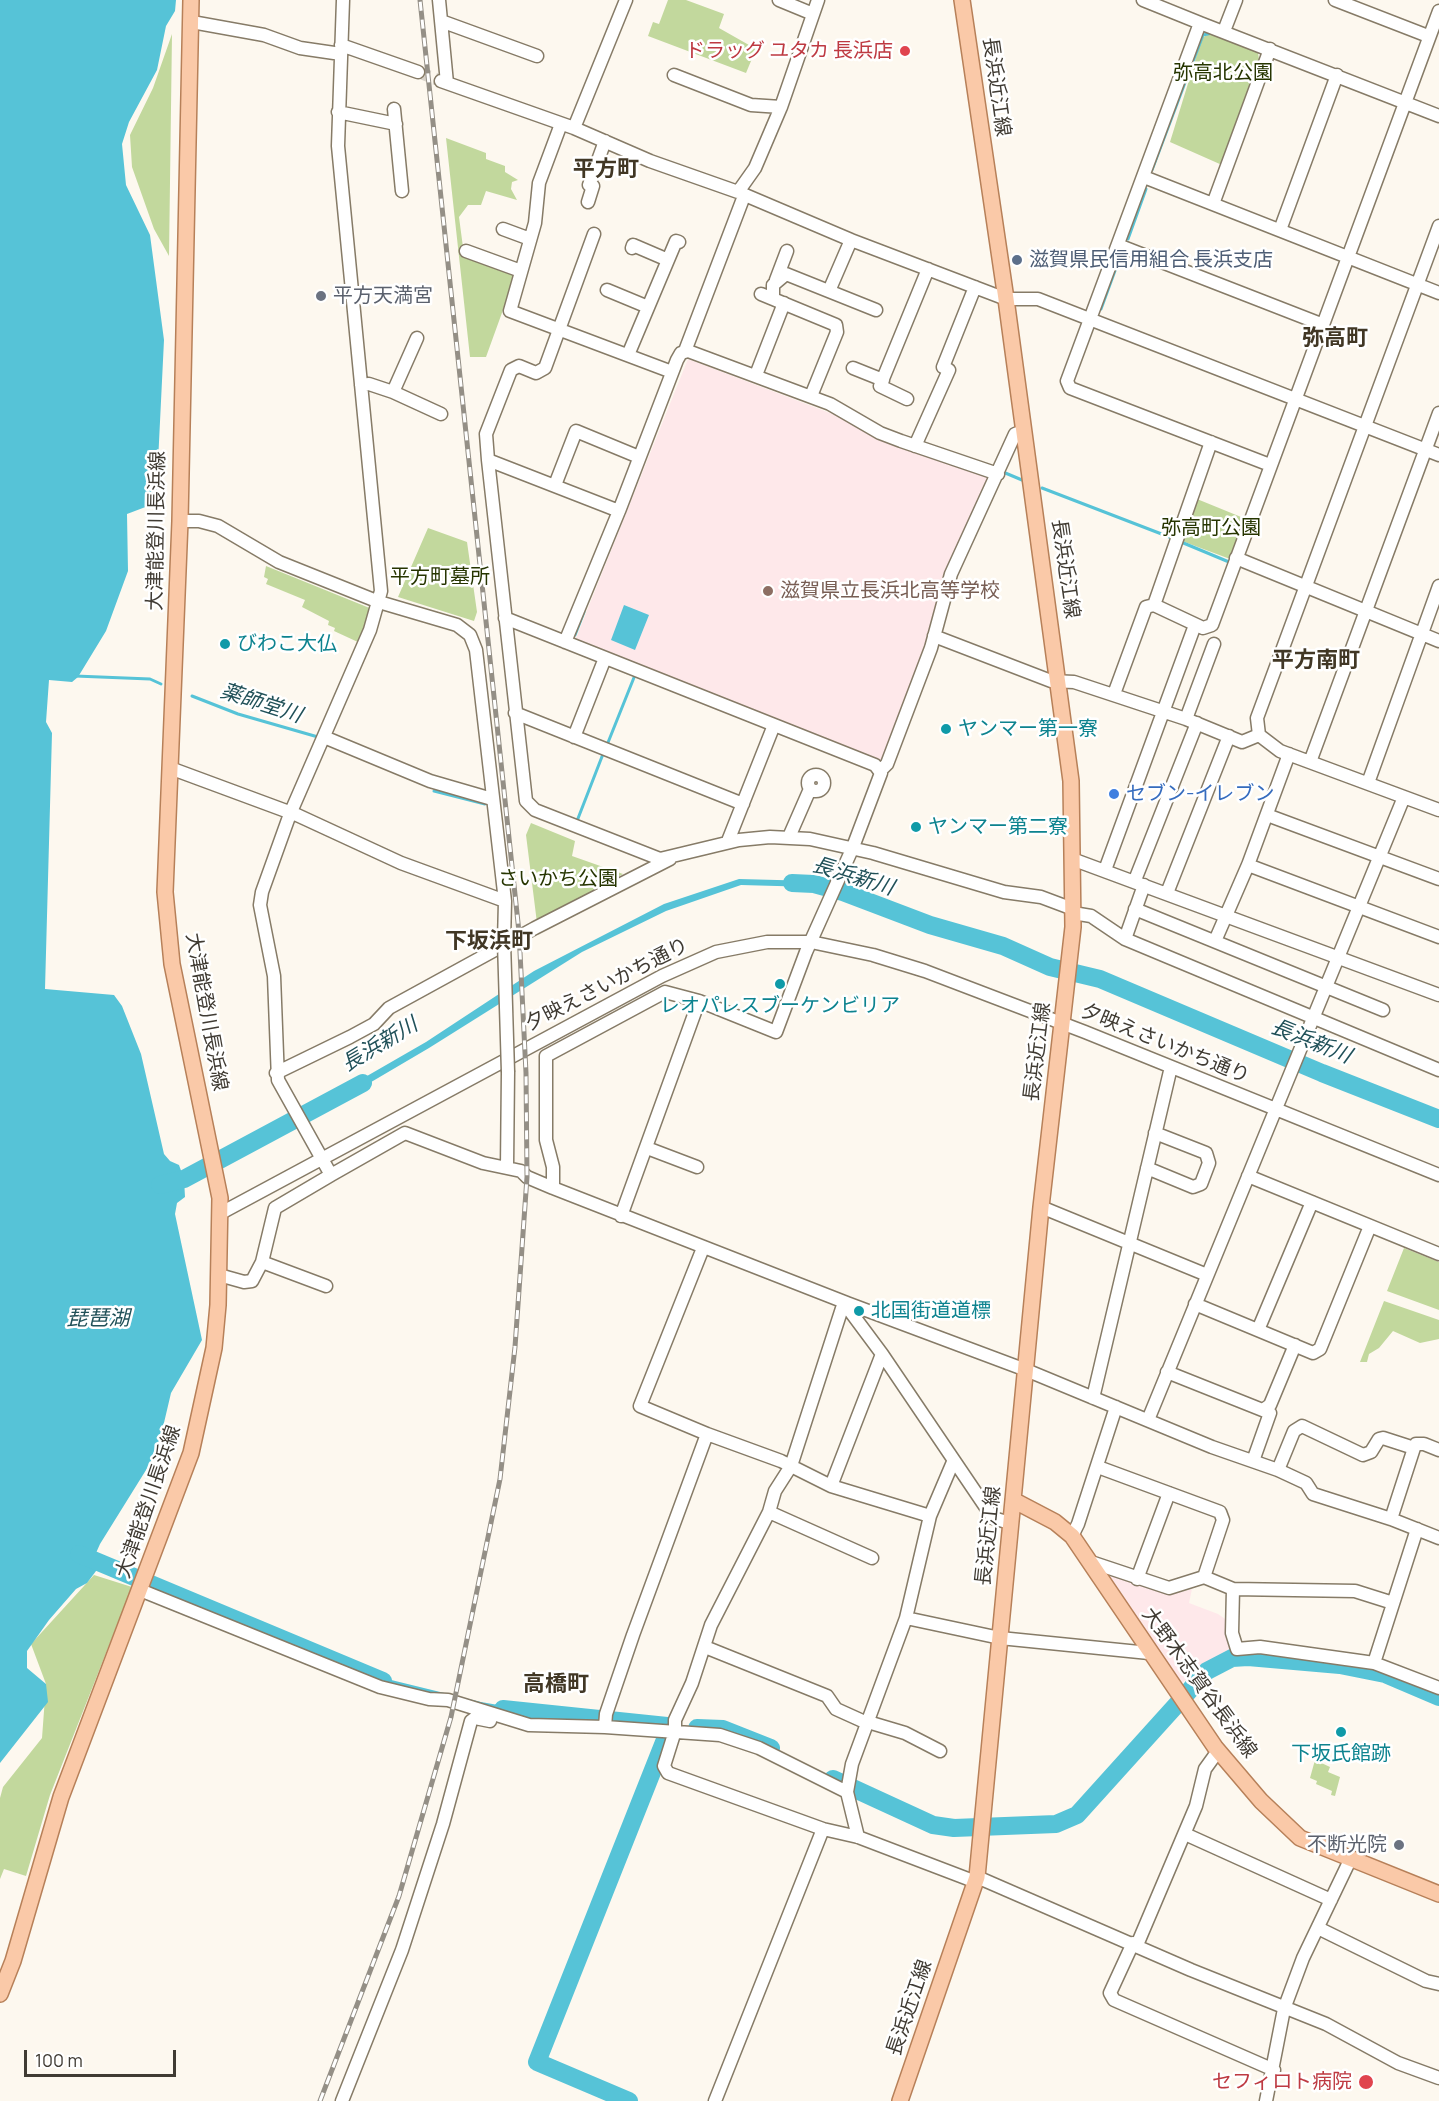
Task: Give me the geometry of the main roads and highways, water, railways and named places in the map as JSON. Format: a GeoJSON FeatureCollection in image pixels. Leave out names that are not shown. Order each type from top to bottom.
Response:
{"type":"FeatureCollection","features":[{"type":"Feature","properties":{"kind":"main road","name":"大津能登川長浜線"},"geometry":{"type":"LineString","coordinates":[[0,1994],[13,1961],[61,1797],[191,1453],[214,1348],[221,1205],[172,964],[165,892],[180,521],[191,0]]}},
{"type":"Feature","properties":{"kind":"main road","name":"長浜近江線"},"geometry":{"type":"LineString","coordinates":[[900,2101],[977,1879],[1041,1208],[1073,916],[1071,781],[1059,681],[962,0]]}},
{"type":"Feature","properties":{"kind":"main road","name":"大野木志賀谷長浜線"},"geometry":{"type":"LineString","coordinates":[[1013,1500],[1055,1522],[1072,1536],[1180,1699],[1218,1751],[1261,1801],[1300,1838],[1439,1894]]}},
{"type":"Feature","properties":{"kind":"water","name":"琵琶湖"},"geometry":{"type":"Polygon","coordinates":[[[0,0],[176,0],[175,11],[166,26],[157,70],[129,122],[122,144],[126,185],[150,235],[164,340],[156,503],[127,514],[128,571],[106,631],[78,677],[72,682],[49,680],[46,722],[52,733],[45,989],[114,995],[122,1006],[141,1054],[164,1154],[170,1161],[179,1165],[184,1179],[185,1197],[177,1203],[175,1214],[202,1340],[171,1393],[159,1444],[151,1462],[100,1544],[96,1553],[102,1563],[87,1583],[76,1589],[49,1620],[27,1651],[27,1668],[46,1684],[48,1702],[0,1763],[0,0]]]}},
{"type":"Feature","properties":{"kind":"water"},"geometry":{"type":"Polygon","coordinates":[[[624,605],[649,615],[635,650],[611,640],[624,605]]]}},
{"type":"Feature","properties":{"kind":"water"},"geometry":{"type":"Polygon","coordinates":[[[739,879],[815,881],[813,887],[741,885],[666,911],[582,952],[429,1048],[344,1098],[341,1091],[426,1042],[534,971],[664,904],[739,879]]]}},
{"type":"Feature","properties":{"kind":"water"},"geometry":{"type":"Polygon","coordinates":[[[379,1677],[481,1702],[527,1710],[525,1716],[480,1708],[377,1683],[379,1677]]]}},
{"type":"Feature","properties":{"kind":"waterway"},"geometry":{"type":"LineString","coordinates":[[1152,170],[1203,35],[1212,33]]}},
{"type":"Feature","properties":{"kind":"waterway"},"geometry":{"type":"LineString","coordinates":[[1128,239],[1146,189]]}},
{"type":"Feature","properties":{"kind":"waterway"},"geometry":{"type":"LineString","coordinates":[[1101,309],[1120,257]]}},
{"type":"Feature","properties":{"kind":"waterway"},"geometry":{"type":"LineString","coordinates":[[1003,472],[1022,480]]}},
{"type":"Feature","properties":{"kind":"waterway"},"geometry":{"type":"LineString","coordinates":[[1042,488],[1172,538]]}},
{"type":"Feature","properties":{"kind":"waterway"},"geometry":{"type":"LineString","coordinates":[[1181,542],[1229,562]]}},
{"type":"Feature","properties":{"kind":"waterway"},"geometry":{"type":"LineString","coordinates":[[575,635],[584,612]]}},
{"type":"Feature","properties":{"kind":"waterway"},"geometry":{"type":"LineString","coordinates":[[607,745],[635,675]]}},
{"type":"Feature","properties":{"kind":"waterway","name":"薬師堂川"},"geometry":{"type":"LineString","coordinates":[[75,676],[150,679],[161,684]]}},
{"type":"Feature","properties":{"kind":"waterway","name":"薬師堂川"},"geometry":{"type":"LineString","coordinates":[[192,696],[238,714],[318,737]]}},
{"type":"Feature","properties":{"kind":"waterway"},"geometry":{"type":"LineString","coordinates":[[577,821],[603,754]]}},
{"type":"Feature","properties":{"kind":"waterway","name":"薬師堂川"},"geometry":{"type":"LineString","coordinates":[[434,791],[485,804]]}},
{"type":"Feature","properties":{"kind":"waterway","name":"長浜新川"},"geometry":{"type":"LineString","coordinates":[[792,883],[814,884],[843,892],[930,925],[1003,946],[1050,967],[1100,979],[1322,1073],[1439,1119]]}},
{"type":"Feature","properties":{"kind":"waterway","name":"長浜新川"},"geometry":{"type":"LineString","coordinates":[[160,1185],[184,1179],[363,1083]]}},
{"type":"Feature","properties":{"kind":"waterway"},"geometry":{"type":"LineString","coordinates":[[79,1554],[383,1681]]}},
{"type":"Feature","properties":{"kind":"waterway"},"geometry":{"type":"LineString","coordinates":[[833,1779],[933,1825],[954,1828],[1056,1824],[1077,1815],[1207,1671],[1232,1658],[1248,1657],[1340,1665],[1385,1674],[1439,1697]]}},
{"type":"Feature","properties":{"kind":"waterway"},"geometry":{"type":"LineString","coordinates":[[503,1709],[667,1726]]}},
{"type":"Feature","properties":{"kind":"waterway"},"geometry":{"type":"LineString","coordinates":[[629,2101],[537,2062],[666,1737],[665,1726]]}},
{"type":"Feature","properties":{"kind":"waterway"},"geometry":{"type":"LineString","coordinates":[[697,1728],[723,1729],[771,1748]]}},
{"type":"Feature","properties":{"kind":"tunnel"},"geometry":{"type":"LineString","coordinates":[[418,72],[441,81]]}},
{"type":"Feature","properties":{"kind":"railway"},"geometry":{"type":"LineString","coordinates":[[320,2101],[399,1896],[451,1717],[500,1479],[515,1347],[527,1177],[526,1073],[519,932],[420,0]]}},
{"type":"Feature","properties":{"kind":"place","name":"ドラッグ ユタカ 長浜店"},"geometry":{"type":"Point","coordinates":[905,51]}},
{"type":"Feature","properties":{"kind":"place","name":"滋賀県民信用組合 長浜支店"},"geometry":{"type":"Point","coordinates":[1017,260]}},
{"type":"Feature","properties":{"kind":"place","name":"平方天満宮"},"geometry":{"type":"Point","coordinates":[321,296]}},
{"type":"Feature","properties":{"kind":"place","name":"滋賀県立長浜北高等学校"},"geometry":{"type":"Point","coordinates":[768,591]}},
{"type":"Feature","properties":{"kind":"place","name":"びわこ大仏"},"geometry":{"type":"Point","coordinates":[225,644]}},
{"type":"Feature","properties":{"kind":"place","name":"ヤンマー第一寮"},"geometry":{"type":"Point","coordinates":[946,729]}},
{"type":"Feature","properties":{"kind":"place","name":"セブン-イレブン"},"geometry":{"type":"Point","coordinates":[1114,794]}},
{"type":"Feature","properties":{"kind":"place","name":"ヤンマー第二寮"},"geometry":{"type":"Point","coordinates":[916,827]}},
{"type":"Feature","properties":{"kind":"place","name":"レオパレスブーケンビリア"},"geometry":{"type":"Point","coordinates":[780,984]}},
{"type":"Feature","properties":{"kind":"place","name":"北国街道道標"},"geometry":{"type":"Point","coordinates":[859,1311]}},
{"type":"Feature","properties":{"kind":"place","name":"下坂氏館跡"},"geometry":{"type":"Point","coordinates":[1341,1732]}},
{"type":"Feature","properties":{"kind":"place","name":"不断光院"},"geometry":{"type":"Point","coordinates":[1399,1845]}},
{"type":"Feature","properties":{"kind":"place","name":"セフィロト病院"},"geometry":{"type":"Point","coordinates":[1366,2082]}},
{"type":"Feature","properties":{"kind":"district","name":"平方町"},"geometry":{"type":"Point","coordinates":[606,170]}},
{"type":"Feature","properties":{"kind":"district","name":"弥高町"},"geometry":{"type":"Point","coordinates":[1335,339]}},
{"type":"Feature","properties":{"kind":"district","name":"平方南町"},"geometry":{"type":"Point","coordinates":[1316,661]}},
{"type":"Feature","properties":{"kind":"district","name":"下坂浜町"},"geometry":{"type":"Point","coordinates":[489,942]}},
{"type":"Feature","properties":{"kind":"district","name":"高橋町"},"geometry":{"type":"Point","coordinates":[556,1685]}},
{"type":"Feature","properties":{"kind":"park label","name":"弥高北公園"},"geometry":{"type":"Point","coordinates":[1223,73]}},
{"type":"Feature","properties":{"kind":"park label","name":"弥高町公園"},"geometry":{"type":"Point","coordinates":[1211,528]}},
{"type":"Feature","properties":{"kind":"park label","name":"平方町墓所"},"geometry":{"type":"Point","coordinates":[440,577]}},
{"type":"Feature","properties":{"kind":"park label","name":"さいかち公園"},"geometry":{"type":"Point","coordinates":[558,879]}}]}
